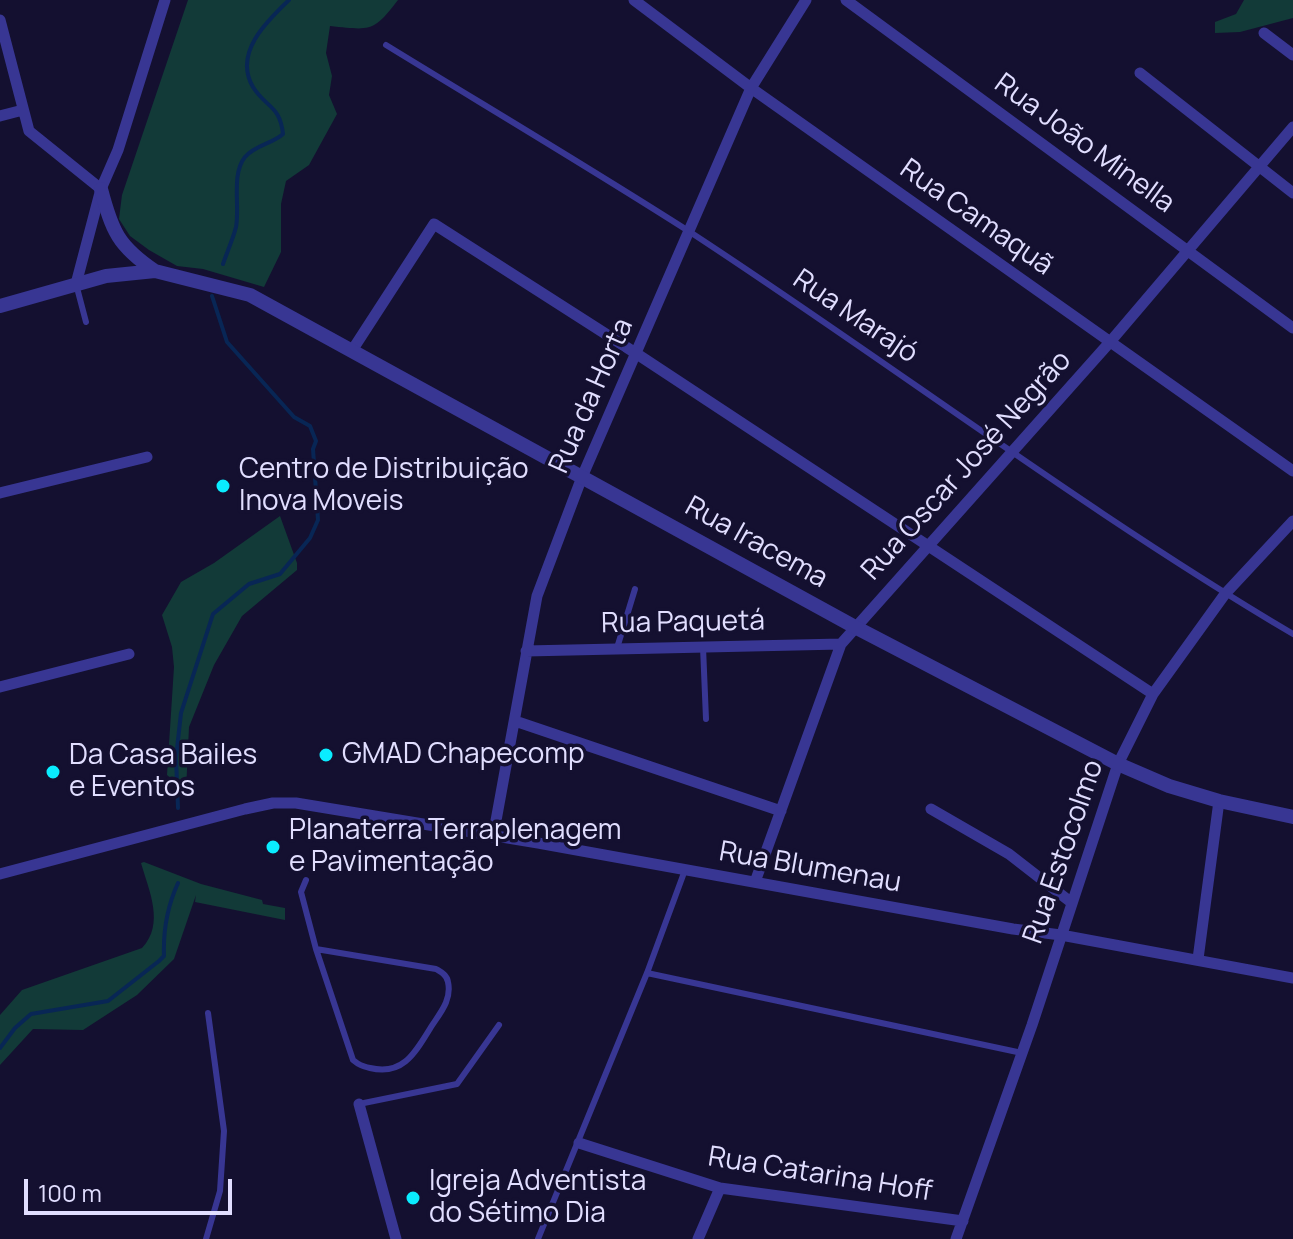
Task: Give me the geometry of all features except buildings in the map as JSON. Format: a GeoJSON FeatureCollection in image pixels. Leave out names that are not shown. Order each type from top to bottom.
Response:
{"type":"FeatureCollection","features":[{"type":"Feature","properties":{"kind":"street"},"geometry":{"type":"LineString","coordinates":[[76,284],[101,189],[118,150],[165,0]]}},
{"type":"Feature","properties":{"kind":"street","name":"Rua Camaquã"},"geometry":{"type":"LineString","coordinates":[[634,0],[751,88],[1293,471]]}},
{"type":"Feature","properties":{"kind":"street","name":"Rua da Horta"},"geometry":{"type":"LineString","coordinates":[[493,837],[537,596],[582,477],[751,88],[806,0]]}},
{"type":"Feature","properties":{"kind":"street","name":"Rua João Minella"},"geometry":{"type":"LineString","coordinates":[[846,0],[1293,328]]}},
{"type":"Feature","properties":{"kind":"street"},"geometry":{"type":"LineString","coordinates":[[0,20],[29,131],[101,189],[111,226],[128,252],[155,271]]}},
{"type":"Feature","properties":{"kind":"street"},"geometry":{"type":"LineString","coordinates":[[1264,33],[1293,55]]}},
{"type":"Feature","properties":{"kind":"street"},"geometry":{"type":"LineString","coordinates":[[1140,73],[1293,193]]}},
{"type":"Feature","properties":{"kind":"street"},"geometry":{"type":"LineString","coordinates":[[0,116],[23,110]]}},
{"type":"Feature","properties":{"kind":"street","name":"Rua Oscar José Negrão"},"geometry":{"type":"LineString","coordinates":[[755,882],[841,644],[1110,342],[1293,127]]}},
{"type":"Feature","properties":{"kind":"street"},"geometry":{"type":"LineString","coordinates":[[353,349],[434,224],[1153,694]]}},
{"type":"Feature","properties":{"kind":"street"},"geometry":{"type":"LineString","coordinates":[[0,306],[106,276],[155,271]]}},
{"type":"Feature","properties":{"kind":"street","name":"Rua Iracema"},"geometry":{"type":"LineString","coordinates":[[155,271],[250,295],[855,627],[1118,764],[1169,786],[1219,801],[1293,817]]}},
{"type":"Feature","properties":{"kind":"street"},"geometry":{"type":"LineString","coordinates":[[0,493],[147,457]]}},
{"type":"Feature","properties":{"kind":"street","name":"Rua Estocolmo"},"geometry":{"type":"LineString","coordinates":[[956,1239],[1022,1053],[1118,764],[1153,694],[1225,594],[1293,521]]}},
{"type":"Feature","properties":{"kind":"street","name":"Rua Paquetá"},"geometry":{"type":"LineString","coordinates":[[526,651],[841,644]]}},
{"type":"Feature","properties":{"kind":"street"},"geometry":{"type":"LineString","coordinates":[[0,687],[129,654]]}},
{"type":"Feature","properties":{"kind":"street"},"geometry":{"type":"LineString","coordinates":[[515,721],[781,811]]}},
{"type":"Feature","properties":{"kind":"street"},"geometry":{"type":"LineString","coordinates":[[1198,959],[1219,801]]}},
{"type":"Feature","properties":{"kind":"street","name":"Rua Blumenau"},"geometry":{"type":"LineString","coordinates":[[0,874],[245,809],[273,803],[318,805],[1293,978]]}},
{"type":"Feature","properties":{"kind":"street"},"geometry":{"type":"LineString","coordinates":[[931,809],[1009,854],[1072,903]]}},
{"type":"Feature","properties":{"kind":"street"},"geometry":{"type":"LineString","coordinates":[[359,1104],[396,1239]]}},
{"type":"Feature","properties":{"kind":"street","name":"Rua Catarina Hoff"},"geometry":{"type":"LineString","coordinates":[[579,1143],[720,1188],[963,1221]]}},
{"type":"Feature","properties":{"kind":"street"},"geometry":{"type":"LineString","coordinates":[[698,1239],[720,1188]]}},
{"type":"Feature","properties":{"kind":"lane","name":"Rua Marajó"},"geometry":{"type":"LineString","coordinates":[[386,45],[689,232],[1012,453],[1225,594],[1293,634]]}},
{"type":"Feature","properties":{"kind":"lane"},"geometry":{"type":"LineString","coordinates":[[76,284],[86,322]]}},
{"type":"Feature","properties":{"kind":"lane"},"geometry":{"type":"LineString","coordinates":[[617,648],[635,589]]}},
{"type":"Feature","properties":{"kind":"lane"},"geometry":{"type":"LineString","coordinates":[[703,647],[706,719]]}},
{"type":"Feature","properties":{"kind":"lane"},"geometry":{"type":"LineString","coordinates":[[538,1239],[647,973],[685,870]]}},
{"type":"Feature","properties":{"kind":"lane"},"geometry":{"type":"LineString","coordinates":[[306,880],[301,892],[316,949],[353,1060],[358,1065],[384,1071],[395,1068],[414,1055],[448,1000],[445,975],[436,969],[316,949]]}},
{"type":"Feature","properties":{"kind":"lane"},"geometry":{"type":"LineString","coordinates":[[647,973],[1022,1053]]}},
{"type":"Feature","properties":{"kind":"lane"},"geometry":{"type":"LineString","coordinates":[[206,1239],[220,1191],[224,1131],[208,1013]]}},
{"type":"Feature","properties":{"kind":"lane"},"geometry":{"type":"LineString","coordinates":[[359,1104],[457,1084],[499,1025]]}},
{"type":"Feature","properties":{"kind":"green space"},"geometry":{"type":"Polygon","coordinates":[[[188,0],[398,0],[382,19],[370,27],[330,26],[326,53],[332,76],[329,95],[337,114],[309,165],[286,181],[281,204],[281,252],[264,287],[203,269],[177,266],[130,236],[119,219],[122,195],[188,0]]]}},
{"type":"Feature","properties":{"kind":"green space"},"geometry":{"type":"Polygon","coordinates":[[[1244,0],[1293,0],[1293,18],[1240,32],[1215,33],[1215,22],[1236,14],[1244,0]]]}},
{"type":"Feature","properties":{"kind":"green space"},"geometry":{"type":"Polygon","coordinates":[[[280,516],[297,570],[242,616],[214,665],[189,727],[186,791],[167,775],[174,667],[172,647],[162,615],[181,582],[214,563],[280,516]]]}},
{"type":"Feature","properties":{"kind":"green space"},"geometry":{"type":"Polygon","coordinates":[[[141,863],[201,884],[285,908],[285,920],[195,902],[196,895],[174,959],[137,995],[83,1030],[33,1029],[0,1065],[0,1015],[22,990],[142,948],[149,939],[154,918],[141,863]]]}},
{"type":"Feature","properties":{"kind":"waterway"},"geometry":{"type":"LineString","coordinates":[[223,264],[236,227],[237,181],[241,164],[249,153],[283,134],[276,112],[253,87],[247,62],[255,39],[289,0]]}},
{"type":"Feature","properties":{"kind":"waterway"},"geometry":{"type":"LineString","coordinates":[[178,808],[176,758],[181,713],[213,614],[249,584],[280,574],[310,538],[318,520],[313,449],[316,441],[310,426],[294,417],[227,342],[212,296]]}},
{"type":"Feature","properties":{"kind":"waterway"},"geometry":{"type":"LineString","coordinates":[[0,1048],[31,1014],[108,1001],[159,961],[164,956],[166,918],[178,883]]}},
{"type":"Feature","properties":{"kind":"place","name":"Centro de Distribuição Inova Moveis"},"geometry":{"type":"Point","coordinates":[223,486]}},
{"type":"Feature","properties":{"kind":"place","name":"GMAD Chapecomp"},"geometry":{"type":"Point","coordinates":[326,755]}},
{"type":"Feature","properties":{"kind":"place","name":"Da Casa Bailes e Eventos"},"geometry":{"type":"Point","coordinates":[53,772]}},
{"type":"Feature","properties":{"kind":"place","name":"Planaterra Terraplenagem e Pavimentação"},"geometry":{"type":"Point","coordinates":[273,847]}},
{"type":"Feature","properties":{"kind":"place","name":"Igreja Adventista do Sétimo Dia"},"geometry":{"type":"Point","coordinates":[413,1198]}}]}
